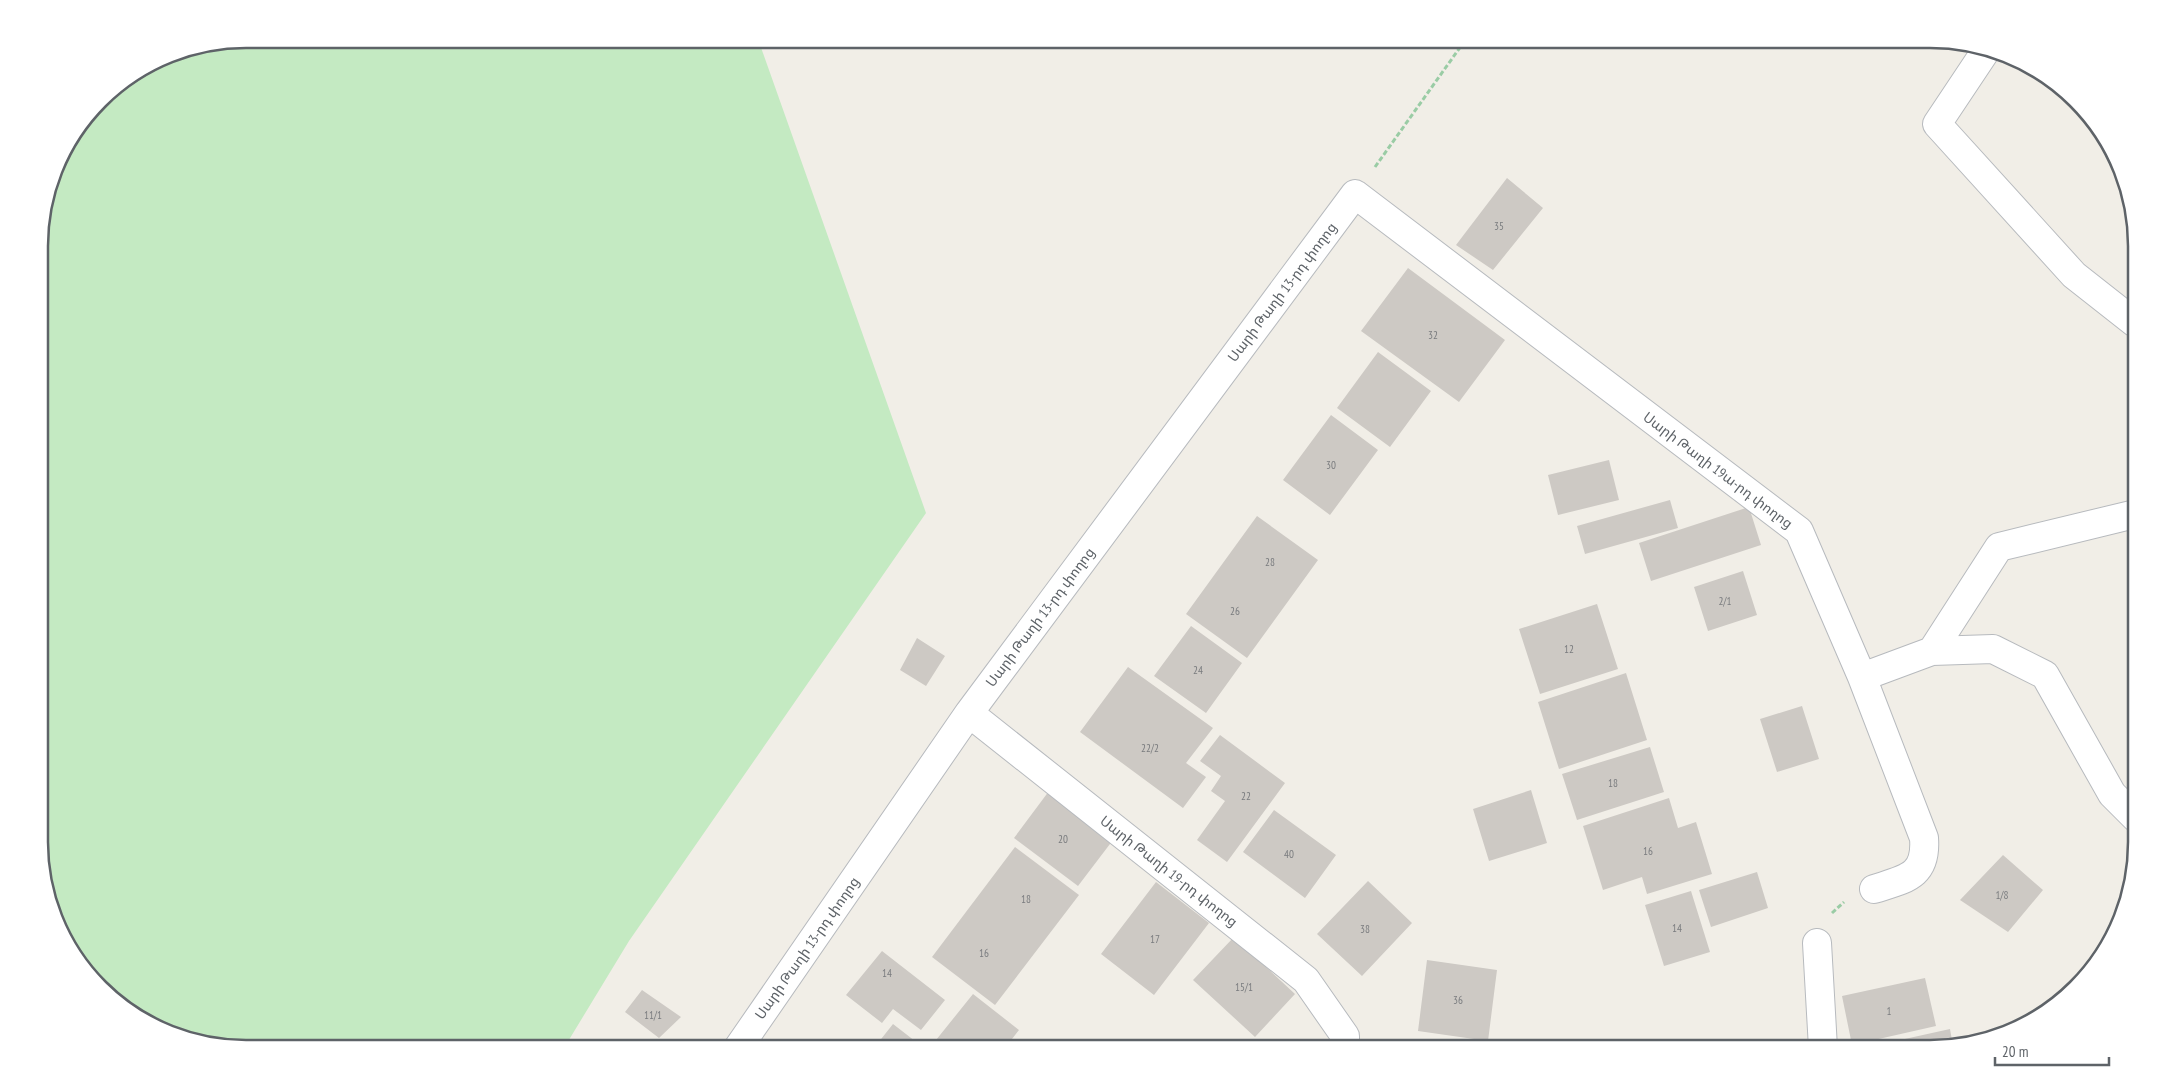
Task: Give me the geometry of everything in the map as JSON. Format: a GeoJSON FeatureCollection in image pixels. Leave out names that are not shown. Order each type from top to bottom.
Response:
{"type":"FeatureCollection","features":[{"type":"Feature","properties":{"kind":"street"},"geometry":{"type":"LineString","coordinates":[[1983,55],[1938,124],[2074,275],[2128,317]]}},
{"type":"Feature","properties":{"kind":"street","name":"Սարի Թաղի 19ա-րդ փողոց"},"geometry":{"type":"LineString","coordinates":[[1355,194],[1799,532],[1862,677],[1923,833],[1923,860],[1917,872],[1904,879],[1874,889]]}},
{"type":"Feature","properties":{"kind":"street","name":"Սարի Թաղի 13-րդ փողոց"},"geometry":{"type":"LineString","coordinates":[[743,1040],[968,713],[1355,194]]}},
{"type":"Feature","properties":{"kind":"street"},"geometry":{"type":"LineString","coordinates":[[1932,651],[2000,547],[2128,516]]}},
{"type":"Feature","properties":{"kind":"street"},"geometry":{"type":"LineString","coordinates":[[1862,677],[1932,651],[1993,649],[2046,675],[2112,794],[2128,810]]}},
{"type":"Feature","properties":{"kind":"street","name":"Սարի Թաղի 19-րդ փողոց"},"geometry":{"type":"LineString","coordinates":[[968,713],[1306,980],[1345,1036],[1345,1040]]}},
{"type":"Feature","properties":{"kind":"street"},"geometry":{"type":"LineString","coordinates":[[1817,943],[1823,1040]]}},
{"type":"Feature","properties":{"kind":"path"},"geometry":{"type":"LineString","coordinates":[[1355,194],[1460,48]]}},
{"type":"Feature","properties":{"kind":"path"},"geometry":{"type":"LineString","coordinates":[[1828,916],[1842,903]]}},
{"type":"Feature","properties":{"kind":"green space"},"geometry":{"type":"Polygon","coordinates":[[[233,48],[761,48],[926,513],[629,941],[569,1040],[246,1040],[220,1038],[195,1033],[147,1013],[125,999],[97,972],[74,940],[54,892],[49,867],[47,841],[47,246],[49,220],[58,182],[68,158],[88,125],[125,88],[147,74],[195,54],[233,48]]]}},
{"type":"Feature","properties":{"kind":"building"},"geometry":{"type":"Polygon","coordinates":[[[1507,178],[1543,208],[1493,270],[1456,245],[1507,178]]]}},
{"type":"Feature","properties":{"kind":"building"},"geometry":{"type":"Polygon","coordinates":[[[1408,268],[1505,340],[1459,402],[1361,331],[1408,268]]]}},
{"type":"Feature","properties":{"kind":"building"},"geometry":{"type":"Polygon","coordinates":[[[1378,352],[1431,391],[1390,447],[1337,408],[1378,352]]]}},
{"type":"Feature","properties":{"kind":"building"},"geometry":{"type":"Polygon","coordinates":[[[1331,415],[1378,450],[1330,515],[1283,480],[1331,415]]]}},
{"type":"Feature","properties":{"kind":"building"},"geometry":{"type":"Polygon","coordinates":[[[1609,460],[1619,500],[1558,515],[1548,475],[1609,460]]]}},
{"type":"Feature","properties":{"kind":"building"},"geometry":{"type":"Polygon","coordinates":[[[1670,500],[1678,528],[1585,554],[1577,526],[1670,500]]]}},
{"type":"Feature","properties":{"kind":"building"},"geometry":{"type":"Polygon","coordinates":[[[1749,507],[1761,545],[1651,581],[1639,543],[1749,507]]]}},
{"type":"Feature","properties":{"kind":"building"},"geometry":{"type":"Polygon","coordinates":[[[1257,516],[1318,560],[1247,658],[1186,614],[1257,516]]]}},
{"type":"Feature","properties":{"kind":"building"},"geometry":{"type":"Polygon","coordinates":[[[1743,571],[1757,615],[1708,631],[1694,587],[1743,571]]]}},
{"type":"Feature","properties":{"kind":"building"},"geometry":{"type":"Polygon","coordinates":[[[1597,604],[1618,669],[1540,694],[1519,629],[1597,604]]]}},
{"type":"Feature","properties":{"kind":"building"},"geometry":{"type":"Polygon","coordinates":[[[1191,626],[1242,663],[1206,713],[1154,676],[1191,626]]]}},
{"type":"Feature","properties":{"kind":"building"},"geometry":{"type":"Polygon","coordinates":[[[917,638],[945,656],[926,686],[900,670],[917,638]]]}},
{"type":"Feature","properties":{"kind":"building"},"geometry":{"type":"Polygon","coordinates":[[[1128,667],[1213,728],[1186,763],[1206,777],[1183,808],[1080,732],[1128,667]]]}},
{"type":"Feature","properties":{"kind":"building"},"geometry":{"type":"Polygon","coordinates":[[[1626,673],[1647,740],[1559,769],[1538,702],[1626,673]]]}},
{"type":"Feature","properties":{"kind":"building"},"geometry":{"type":"Polygon","coordinates":[[[1802,706],[1819,759],[1777,772],[1760,719],[1802,706]]]}},
{"type":"Feature","properties":{"kind":"building"},"geometry":{"type":"Polygon","coordinates":[[[1220,735],[1285,783],[1227,862],[1197,840],[1225,801],[1211,791],[1221,776],[1200,761],[1220,735]]]}},
{"type":"Feature","properties":{"kind":"building"},"geometry":{"type":"Polygon","coordinates":[[[1650,747],[1664,792],[1577,820],[1562,774],[1650,747]]]}},
{"type":"Feature","properties":{"kind":"building"},"geometry":{"type":"Polygon","coordinates":[[[1531,790],[1547,843],[1489,861],[1473,809],[1531,790]]]}},
{"type":"Feature","properties":{"kind":"building"},"geometry":{"type":"Polygon","coordinates":[[[1049,791],[1113,840],[1078,886],[1014,838],[1049,791]]]}},
{"type":"Feature","properties":{"kind":"building"},"geometry":{"type":"Polygon","coordinates":[[[1669,798],[1678,828],[1696,822],[1712,874],[1647,894],[1642,877],[1603,890],[1583,826],[1669,798]]]}},
{"type":"Feature","properties":{"kind":"building"},"geometry":{"type":"Polygon","coordinates":[[[1274,810],[1336,855],[1305,898],[1243,852],[1274,810]]]}},
{"type":"Feature","properties":{"kind":"building"},"geometry":{"type":"Polygon","coordinates":[[[1015,847],[1079,895],[995,1005],[932,957],[1015,847]]]}},
{"type":"Feature","properties":{"kind":"building"},"geometry":{"type":"Polygon","coordinates":[[[2003,855],[2043,890],[2008,932],[1960,900],[2003,855]]]}},
{"type":"Feature","properties":{"kind":"building"},"geometry":{"type":"Polygon","coordinates":[[[1757,872],[1768,908],[1711,927],[1699,890],[1757,872]]]}},
{"type":"Feature","properties":{"kind":"building"},"geometry":{"type":"Polygon","coordinates":[[[1368,881],[1412,923],[1362,976],[1317,934],[1368,881]]]}},
{"type":"Feature","properties":{"kind":"building"},"geometry":{"type":"Polygon","coordinates":[[[1156,882],[1209,923],[1154,995],[1101,954],[1156,882]]]}},
{"type":"Feature","properties":{"kind":"building"},"geometry":{"type":"Polygon","coordinates":[[[1691,891],[1710,952],[1664,966],[1645,905],[1691,891]]]}},
{"type":"Feature","properties":{"kind":"building"},"geometry":{"type":"Polygon","coordinates":[[[1234,937],[1295,994],[1255,1037],[1193,980],[1234,937]]]}},
{"type":"Feature","properties":{"kind":"building"},"geometry":{"type":"Polygon","coordinates":[[[882,951],[945,1000],[921,1030],[893,1009],[882,1023],[846,995],[882,951]]]}},
{"type":"Feature","properties":{"kind":"building"},"geometry":{"type":"Polygon","coordinates":[[[1427,960],[1497,970],[1488,1040],[1418,1031],[1427,960]]]}},
{"type":"Feature","properties":{"kind":"building"},"geometry":{"type":"Polygon","coordinates":[[[1925,978],[1936,1026],[1874,1040],[1851,1040],[1842,996],[1925,978]]]}},
{"type":"Feature","properties":{"kind":"building"},"geometry":{"type":"Polygon","coordinates":[[[642,990],[681,1017],[659,1038],[625,1012],[642,990]]]}},
{"type":"Feature","properties":{"kind":"building"},"geometry":{"type":"Polygon","coordinates":[[[973,994],[1019,1030],[1011,1040],[936,1040],[973,994]]]}},
{"type":"Feature","properties":{"kind":"building"},"geometry":{"type":"Polygon","coordinates":[[[893,1024],[914,1040],[880,1040],[893,1024]]]}},
{"type":"Feature","properties":{"kind":"building"},"geometry":{"type":"Polygon","coordinates":[[[1950,1029],[1952,1038],[1929,1040],[1900,1040],[1950,1029]]]}}]}
